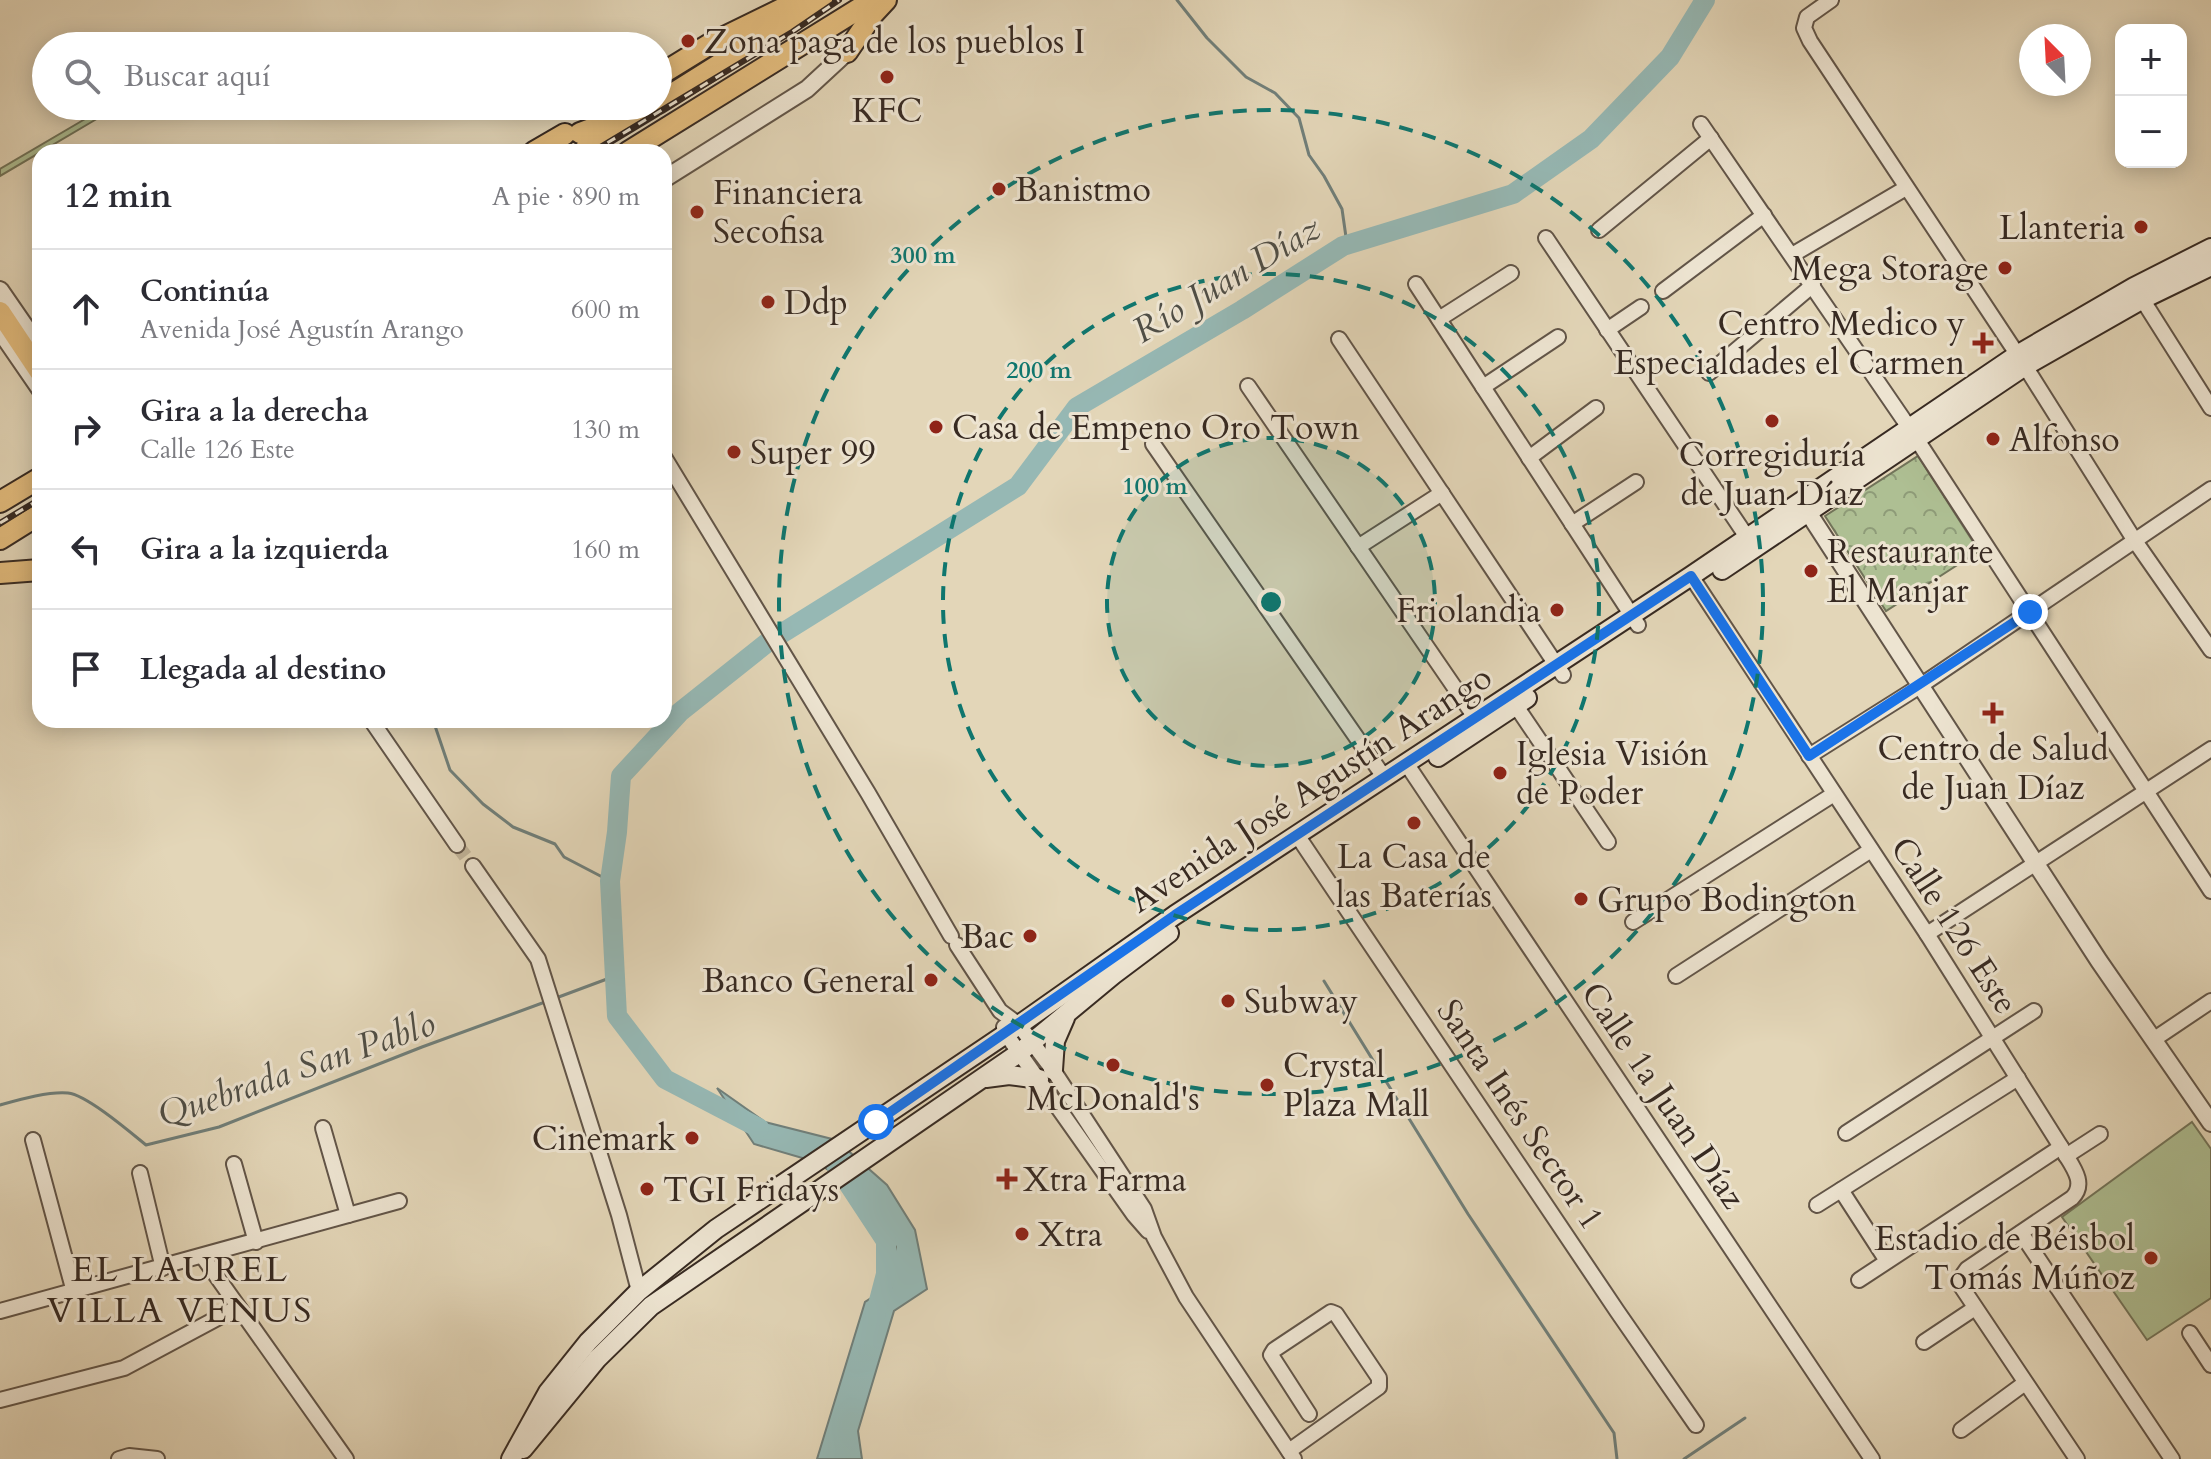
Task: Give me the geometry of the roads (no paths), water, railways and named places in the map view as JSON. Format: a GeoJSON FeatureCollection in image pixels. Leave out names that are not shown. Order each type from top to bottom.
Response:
{"type":"FeatureCollection","features":[{"type":"Feature","properties":{"kind":"main road"},"geometry":{"type":"LineString","coordinates":[[672,67],[710,44],[800,0]]}},
{"type":"Feature","properties":{"kind":"main road"},"geometry":{"type":"LineString","coordinates":[[672,94],[822,0]]}},
{"type":"Feature","properties":{"kind":"main road"},"geometry":{"type":"LineString","coordinates":[[641,144],[873,0]]}},
{"type":"Feature","properties":{"kind":"main road"},"geometry":{"type":"LineString","coordinates":[[847,52],[886,0]]}},
{"type":"Feature","properties":{"kind":"main road"},"geometry":{"type":"LineString","coordinates":[[672,85],[710,44]]}},
{"type":"Feature","properties":{"kind":"main road"},"geometry":{"type":"LineString","coordinates":[[565,139],[590,120]]}},
{"type":"Feature","properties":{"kind":"main road"},"geometry":{"type":"LineString","coordinates":[[565,139],[615,120]]}},
{"type":"Feature","properties":{"kind":"main road","name":"Avenida José Agustín Arango"},"geometry":{"type":"LineString","coordinates":[[512,1459],[536,1410],[588,1342],[639,1291],[686,1251],[1013,1029],[1114,956],[1301,840],[2021,361],[2211,248]]}},
{"type":"Feature","properties":{"kind":"main road","name":"Avenida José Agustín Arango"},"geometry":{"type":"LineString","coordinates":[[2139,293],[2211,266]]}},
{"type":"Feature","properties":{"kind":"main road"},"geometry":{"type":"LineString","coordinates":[[0,312],[32,360]]}},
{"type":"Feature","properties":{"kind":"main road"},"geometry":{"type":"LineString","coordinates":[[0,502],[32,483]]}},
{"type":"Feature","properties":{"kind":"main road"},"geometry":{"type":"LineString","coordinates":[[0,539],[32,519]]}},
{"type":"Feature","properties":{"kind":"main road"},"geometry":{"type":"LineString","coordinates":[[0,573],[32,571]]}},
{"type":"Feature","properties":{"kind":"main road","name":"Avenida José Agustín Arango"},"geometry":{"type":"LineString","coordinates":[[512,1459],[622,1334],[651,1306],[1026,1047],[1113,975],[1384,777],[1410,768]]}},
{"type":"Feature","properties":{"kind":"main road"},"geometry":{"type":"LineString","coordinates":[[983,1078],[1046,1074],[1066,1015]]}},
{"type":"Feature","properties":{"kind":"main road"},"geometry":{"type":"LineString","coordinates":[[622,1334],[634,1312],[639,1291],[657,1294],[679,1288]]}},
{"type":"Feature","properties":{"kind":"street"},"geometry":{"type":"LineString","coordinates":[[1831,0],[1807,17],[1804,28],[1810,41],[2021,361],[2135,541],[2211,650]]}},
{"type":"Feature","properties":{"kind":"street"},"geometry":{"type":"LineString","coordinates":[[672,174],[807,89],[847,52]]}},
{"type":"Feature","properties":{"kind":"street"},"geometry":{"type":"LineString","coordinates":[[1701,124],[1914,434],[2211,891]]}},
{"type":"Feature","properties":{"kind":"street"},"geometry":{"type":"LineString","coordinates":[[1599,230],[1711,138]]}},
{"type":"Feature","properties":{"kind":"street"},"geometry":{"type":"LineString","coordinates":[[1792,255],[1906,188]]}},
{"type":"Feature","properties":{"kind":"street"},"geometry":{"type":"LineString","coordinates":[[1663,291],[1764,215]]}},
{"type":"Feature","properties":{"kind":"street"},"geometry":{"type":"LineString","coordinates":[[1546,238],[1750,543]]}},
{"type":"Feature","properties":{"kind":"street"},"geometry":{"type":"LineString","coordinates":[[1439,319],[1511,273]]}},
{"type":"Feature","properties":{"kind":"street"},"geometry":{"type":"LineString","coordinates":[[1416,284],[1635,620]]}},
{"type":"Feature","properties":{"kind":"street"},"geometry":{"type":"LineString","coordinates":[[1709,373],[1813,285]]}},
{"type":"Feature","properties":{"kind":"street"},"geometry":{"type":"LineString","coordinates":[[0,290],[32,336]]}},
{"type":"Feature","properties":{"kind":"street"},"geometry":{"type":"LineString","coordinates":[[2139,293],[2211,407]]}},
{"type":"Feature","properties":{"kind":"street"},"geometry":{"type":"LineString","coordinates":[[1607,330],[1641,307]]}},
{"type":"Feature","properties":{"kind":"street"},"geometry":{"type":"LineString","coordinates":[[0,331],[32,377]]}},
{"type":"Feature","properties":{"kind":"street"},"geometry":{"type":"LineString","coordinates":[[1483,387],[1558,337]]}},
{"type":"Feature","properties":{"kind":"street"},"geometry":{"type":"LineString","coordinates":[[1339,339],[1559,670]]}},
{"type":"Feature","properties":{"kind":"street"},"geometry":{"type":"LineString","coordinates":[[1248,386],[1478,723]]}},
{"type":"Feature","properties":{"kind":"street"},"geometry":{"type":"LineString","coordinates":[[1529,458],[1596,408]]}},
{"type":"Feature","properties":{"kind":"street"},"geometry":{"type":"LineString","coordinates":[[1153,444],[1384,777]]}},
{"type":"Feature","properties":{"kind":"street"},"geometry":{"type":"LineString","coordinates":[[672,470],[954,940],[1000,1011],[1144,1209],[1154,1237],[1186,1297],[1292,1455],[1379,1387],[1379,1378],[1334,1312],[1328,1312],[1271,1355],[1309,1414]]}},
{"type":"Feature","properties":{"kind":"street"},"geometry":{"type":"LineString","coordinates":[[1572,524],[1636,482]]}},
{"type":"Feature","properties":{"kind":"street"},"geometry":{"type":"LineString","coordinates":[[1809,756],[1920,686],[2211,489]]}},
{"type":"Feature","properties":{"kind":"street"},"geometry":{"type":"LineString","coordinates":[[1358,547],[1442,493]]}},
{"type":"Feature","properties":{"kind":"street"},"geometry":{"type":"LineString","coordinates":[[1805,507],[2099,961],[2211,1123]]}},
{"type":"Feature","properties":{"kind":"street","name":"Calle 126 Este"},"geometry":{"type":"LineString","coordinates":[[1694,581],[1927,934],[2081,1184],[2080,1191],[2021,1233]]}},
{"type":"Feature","properties":{"kind":"street"},"geometry":{"type":"LineString","coordinates":[[1513,700],[1608,842]]}},
{"type":"Feature","properties":{"kind":"street"},"geometry":{"type":"LineString","coordinates":[[377,728],[457,845]]}},
{"type":"Feature","properties":{"kind":"street"},"geometry":{"type":"LineString","coordinates":[[1927,934],[2211,749]]}},
{"type":"Feature","properties":{"kind":"street","name":"Calle 1a Juan Díaz"},"geometry":{"type":"LineString","coordinates":[[1410,768],[1872,1459]]}},
{"type":"Feature","properties":{"kind":"street"},"geometry":{"type":"LineString","coordinates":[[1633,922],[1834,794]]}},
{"type":"Feature","properties":{"kind":"street","name":"Santa Inés Sector 1"},"geometry":{"type":"LineString","coordinates":[[1301,840],[1696,1425]]}},
{"type":"Feature","properties":{"kind":"street"},"geometry":{"type":"LineString","coordinates":[[1676,976],[1871,850]]}},
{"type":"Feature","properties":{"kind":"street"},"geometry":{"type":"LineString","coordinates":[[473,866],[538,959],[619,1215],[639,1291]]}},
{"type":"Feature","properties":{"kind":"street"},"geometry":{"type":"LineString","coordinates":[[2153,1040],[2211,1001]]}},
{"type":"Feature","properties":{"kind":"street"},"geometry":{"type":"LineString","coordinates":[[1846,1133],[2034,1011]]}},
{"type":"Feature","properties":{"kind":"street"},"geometry":{"type":"LineString","coordinates":[[1817,1205],[2018,1078]]}},
{"type":"Feature","properties":{"kind":"street"},"geometry":{"type":"LineString","coordinates":[[323,1128],[348,1215]]}},
{"type":"Feature","properties":{"kind":"street"},"geometry":{"type":"LineString","coordinates":[[1859,1280],[2063,1152],[2100,1134]]}},
{"type":"Feature","properties":{"kind":"street"},"geometry":{"type":"LineString","coordinates":[[33,1140],[74,1292]]}},
{"type":"Feature","properties":{"kind":"street"},"geometry":{"type":"LineString","coordinates":[[234,1164],[256,1242]]}},
{"type":"Feature","properties":{"kind":"street"},"geometry":{"type":"LineString","coordinates":[[140,1173],[163,1268]]}},
{"type":"Feature","properties":{"kind":"street"},"geometry":{"type":"LineString","coordinates":[[1841,1190],[1887,1261]]}},
{"type":"Feature","properties":{"kind":"street"},"geometry":{"type":"LineString","coordinates":[[0,1311],[399,1201]]}},
{"type":"Feature","properties":{"kind":"street"},"geometry":{"type":"LineString","coordinates":[[2075,1458],[1961,1286],[1967,1269],[2021,1233],[2172,1459]]}},
{"type":"Feature","properties":{"kind":"street"},"geometry":{"type":"LineString","coordinates":[[203,1257],[346,1459]]}},
{"type":"Feature","properties":{"kind":"street"},"geometry":{"type":"LineString","coordinates":[[0,1400],[124,1368],[238,1307]]}},
{"type":"Feature","properties":{"kind":"street"},"geometry":{"type":"LineString","coordinates":[[1924,1342],[1975,1308]]}},
{"type":"Feature","properties":{"kind":"street"},"geometry":{"type":"LineString","coordinates":[[2190,1333],[2211,1365]]}},
{"type":"Feature","properties":{"kind":"street"},"geometry":{"type":"LineString","coordinates":[[1961,1430],[2025,1383]]}},
{"type":"Feature","properties":{"kind":"street"},"geometry":{"type":"LineString","coordinates":[[119,1459],[141,1456],[157,1459]]}},
{"type":"Feature","properties":{"kind":"water"},"geometry":{"type":"Polygon","coordinates":[[[717,1088],[765,1122],[836,1140],[887,1185],[915,1230],[927,1289],[894,1311],[858,1431],[862,1459],[817,1459],[865,1302],[885,1289],[896,1247],[865,1194],[816,1162],[754,1144],[717,1088]]]}},
{"type":"Feature","properties":{"kind":"waterway"},"geometry":{"type":"LineString","coordinates":[[1177,0],[1207,38],[1246,77],[1275,93],[1299,118],[1309,155],[1342,209],[1347,244]]}},
{"type":"Feature","properties":{"kind":"waterway","name":"Río Juan Díaz"},"geometry":{"type":"LineString","coordinates":[[672,721],[768,642],[1018,486],[1077,407],[1242,310],[1343,246],[1513,194],[1591,139],[1670,57],[1705,0]]}},
{"type":"Feature","properties":{"kind":"waterway"},"geometry":{"type":"LineString","coordinates":[[436,728],[450,770],[483,804],[513,827],[555,844],[564,857],[610,881]]}},
{"type":"Feature","properties":{"kind":"waterway","name":"Río Juan Díaz"},"geometry":{"type":"LineString","coordinates":[[665,728],[621,776],[610,881],[617,1016],[665,1079],[759,1128]]}},
{"type":"Feature","properties":{"kind":"waterway","name":"Quebrada San Pablo"},"geometry":{"type":"LineString","coordinates":[[556,998],[615,976]]}},
{"type":"Feature","properties":{"kind":"waterway"},"geometry":{"type":"LineString","coordinates":[[1324,981],[1468,1214],[1614,1433],[1617,1459]]}},
{"type":"Feature","properties":{"kind":"waterway","name":"Quebrada San Pablo"},"geometry":{"type":"LineString","coordinates":[[0,1105],[43,1095],[76,1095],[97,1107],[146,1145],[219,1127],[545,1002]]}},
{"type":"Feature","properties":{"kind":"waterway","name":"Río Juan Díaz"},"geometry":{"type":"LineString","coordinates":[[836,1165],[886,1241],[886,1274],[875,1316]]}},
{"type":"Feature","properties":{"kind":"waterway"},"geometry":{"type":"LineString","coordinates":[[1684,1459],[1745,1418]]}},
{"type":"Feature","properties":{"kind":"tunnel"},"geometry":{"type":"LineString","coordinates":[[457,845],[473,866]]}},
{"type":"Feature","properties":{"kind":"railway"},"geometry":{"type":"LineString","coordinates":[[672,104],[839,0]]}},
{"type":"Feature","properties":{"kind":"railway"},"geometry":{"type":"LineString","coordinates":[[605,144],[645,120]]}},
{"type":"Feature","properties":{"kind":"railway"},"geometry":{"type":"LineString","coordinates":[[0,523],[32,504]]}},
{"type":"Feature","properties":{"kind":"place","name":"Zona paga de los pueblos I"},"geometry":{"type":"Point","coordinates":[688,41]}},
{"type":"Feature","properties":{"kind":"place","name":"KFC"},"geometry":{"type":"Point","coordinates":[887,77]}},
{"type":"Feature","properties":{"kind":"place","name":"Banistmo"},"geometry":{"type":"Point","coordinates":[999,189]}},
{"type":"Feature","properties":{"kind":"place","name":"Financiera Secofisa"},"geometry":{"type":"Point","coordinates":[697,212]}},
{"type":"Feature","properties":{"kind":"place","name":"Llanteria"},"geometry":{"type":"Point","coordinates":[2141,227]}},
{"type":"Feature","properties":{"kind":"place","name":"Mega Storage"},"geometry":{"type":"Point","coordinates":[2005,268]}},
{"type":"Feature","properties":{"kind":"place","name":"Ddp"},"geometry":{"type":"Point","coordinates":[768,302]}},
{"type":"Feature","properties":{"kind":"place","name":"Centro Medico y Especialdades el Carmen"},"geometry":{"type":"Point","coordinates":[1983,343]}},
{"type":"Feature","properties":{"kind":"place","name":"Corregiduría de Juan Díaz"},"geometry":{"type":"Point","coordinates":[1772,421]}},
{"type":"Feature","properties":{"kind":"place","name":"Casa de Empeno Oro Town"},"geometry":{"type":"Point","coordinates":[936,427]}},
{"type":"Feature","properties":{"kind":"place","name":"Alfonso"},"geometry":{"type":"Point","coordinates":[1993,439]}},
{"type":"Feature","properties":{"kind":"place","name":"Super 99"},"geometry":{"type":"Point","coordinates":[734,452]}},
{"type":"Feature","properties":{"kind":"place","name":"Restaurante El Manjar"},"geometry":{"type":"Point","coordinates":[1811,571]}},
{"type":"Feature","properties":{"kind":"place","name":"Friolandia"},"geometry":{"type":"Point","coordinates":[1557,610]}},
{"type":"Feature","properties":{"kind":"place","name":"Centro de Salud de Juan Díaz"},"geometry":{"type":"Point","coordinates":[1993,713]}},
{"type":"Feature","properties":{"kind":"place","name":"Iglesia Visión de Poder"},"geometry":{"type":"Point","coordinates":[1500,773]}},
{"type":"Feature","properties":{"kind":"place","name":"La Casa de las Baterías"},"geometry":{"type":"Point","coordinates":[1414,823]}},
{"type":"Feature","properties":{"kind":"place","name":"Grupo Bodington"},"geometry":{"type":"Point","coordinates":[1581,899]}},
{"type":"Feature","properties":{"kind":"place","name":"Bac"},"geometry":{"type":"Point","coordinates":[1030,936]}},
{"type":"Feature","properties":{"kind":"place","name":"Banco General"},"geometry":{"type":"Point","coordinates":[931,980]}},
{"type":"Feature","properties":{"kind":"place","name":"Subway"},"geometry":{"type":"Point","coordinates":[1228,1001]}},
{"type":"Feature","properties":{"kind":"place","name":"McDonald's"},"geometry":{"type":"Point","coordinates":[1113,1065]}},
{"type":"Feature","properties":{"kind":"place","name":"Crystal Plaza Mall"},"geometry":{"type":"Point","coordinates":[1267,1085]}},
{"type":"Feature","properties":{"kind":"place","name":"Cinemark"},"geometry":{"type":"Point","coordinates":[692,1138]}},
{"type":"Feature","properties":{"kind":"place","name":"Xtra Farma"},"geometry":{"type":"Point","coordinates":[1007,1179]}},
{"type":"Feature","properties":{"kind":"place","name":"TGI Fridays"},"geometry":{"type":"Point","coordinates":[647,1189]}},
{"type":"Feature","properties":{"kind":"place","name":"Xtra"},"geometry":{"type":"Point","coordinates":[1022,1234]}},
{"type":"Feature","properties":{"kind":"place","name":"Estadio de Béisbol Tomás Múñoz"},"geometry":{"type":"Point","coordinates":[2151,1258]}},
{"type":"Feature","properties":{"kind":"district","name":"EL LAUREL VILLA VENUS"},"geometry":{"type":"Point","coordinates":[180,1288]}}]}
